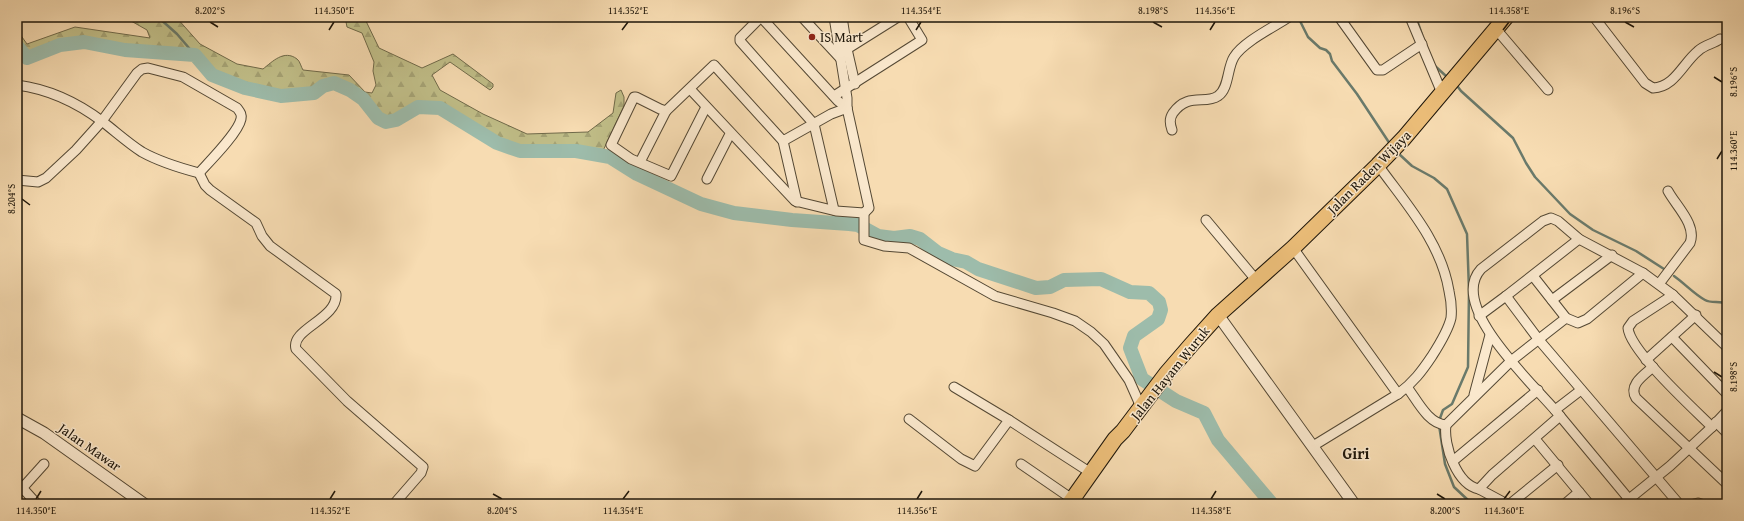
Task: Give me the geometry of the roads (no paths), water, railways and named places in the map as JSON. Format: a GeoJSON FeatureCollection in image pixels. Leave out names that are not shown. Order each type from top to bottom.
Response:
{"type":"FeatureCollection","features":[{"type":"Feature","properties":{"kind":"highway","name":"Jalan Raden Wijaya"},"geometry":{"type":"LineString","coordinates":[[1218,316],[1293,248],[1378,165],[1442,93],[1506,17]]}},
{"type":"Feature","properties":{"kind":"highway","name":"Jalan Hayam Wuruk"},"geometry":{"type":"LineString","coordinates":[[1074,502],[1091,473],[1115,439],[1123,431],[1166,374],[1218,316]]}},
{"type":"Feature","properties":{"kind":"highway","name":"Jalan Hayam Wuruk"},"geometry":{"type":"LineString","coordinates":[[1074,502],[1121,442],[1123,431]]}},
{"type":"Feature","properties":{"kind":"street"},"geometry":{"type":"LineString","coordinates":[[802,17],[841,59]]}},
{"type":"Feature","properties":{"kind":"street"},"geometry":{"type":"LineString","coordinates":[[837,17],[841,59],[848,103],[847,108],[869,208],[865,218],[864,240],[884,246],[909,248],[995,296],[1076,321],[1104,344],[1144,403]]}},
{"type":"Feature","properties":{"kind":"street"},"geometry":{"type":"LineString","coordinates":[[837,17],[847,49],[855,84]]}},
{"type":"Feature","properties":{"kind":"street"},"geometry":{"type":"LineString","coordinates":[[847,49],[898,17]]}},
{"type":"Feature","properties":{"kind":"street"},"geometry":{"type":"LineString","coordinates":[[834,96],[922,40],[908,17]]}},
{"type":"Feature","properties":{"kind":"street"},"geometry":{"type":"LineString","coordinates":[[1339,17],[1377,70],[1383,70],[1422,44]]}},
{"type":"Feature","properties":{"kind":"street"},"geometry":{"type":"LineString","coordinates":[[1410,17],[1442,93]]}},
{"type":"Feature","properties":{"kind":"street"},"geometry":{"type":"LineString","coordinates":[[1594,17],[1645,83],[1653,88],[1669,83],[1693,55],[1700,49],[1720,39]]}},
{"type":"Feature","properties":{"kind":"street"},"geometry":{"type":"LineString","coordinates":[[834,210],[814,124],[740,41],[740,38],[761,18],[847,108]]}},
{"type":"Feature","properties":{"kind":"street"},"geometry":{"type":"LineString","coordinates":[[1172,130],[1170,125],[1171,118],[1179,107],[1190,101],[1213,98],[1219,95],[1225,86],[1235,56],[1262,34],[1286,19]]}},
{"type":"Feature","properties":{"kind":"street"},"geometry":{"type":"LineString","coordinates":[[1496,29],[1548,90]]}},
{"type":"Feature","properties":{"kind":"street"},"geometry":{"type":"LineString","coordinates":[[640,162],[666,111],[714,65],[783,141],[797,202]]}},
{"type":"Feature","properties":{"kind":"street"},"geometry":{"type":"LineString","coordinates":[[17,180],[38,182],[46,178],[76,150],[102,121],[139,71],[148,68],[183,77],[237,108],[241,114],[241,120],[234,131],[199,173]]}},
{"type":"Feature","properties":{"kind":"street"},"geometry":{"type":"LineString","coordinates":[[17,86],[47,91],[75,104],[102,121],[130,143],[154,158],[199,173],[204,185],[256,223],[262,236],[270,246],[336,294],[336,300],[326,315],[302,334],[296,341],[296,349],[347,401],[423,467],[421,473],[394,504]]}},
{"type":"Feature","properties":{"kind":"street"},"geometry":{"type":"LineString","coordinates":[[690,89],[730,134],[794,201],[865,218]]}},
{"type":"Feature","properties":{"kind":"street"},"geometry":{"type":"LineString","coordinates":[[666,111],[634,97],[611,144],[631,158],[671,176],[706,107]]}},
{"type":"Feature","properties":{"kind":"street"},"geometry":{"type":"LineString","coordinates":[[783,141],[847,108]]}},
{"type":"Feature","properties":{"kind":"street"},"geometry":{"type":"LineString","coordinates":[[707,179],[730,134]]}},
{"type":"Feature","properties":{"kind":"street"},"geometry":{"type":"LineString","coordinates":[[1313,446],[1407,387],[1416,378],[1438,347],[1448,326],[1452,305],[1445,271],[1438,254],[1424,229],[1378,165]]}},
{"type":"Feature","properties":{"kind":"street"},"geometry":{"type":"LineString","coordinates":[[1659,284],[1690,243],[1692,238],[1691,229],[1668,191]]}},
{"type":"Feature","properties":{"kind":"street"},"geometry":{"type":"LineString","coordinates":[[1727,347],[1696,315],[1659,284],[1612,255],[1580,239],[1558,221],[1549,218],[1488,263],[1477,273],[1474,283],[1474,298],[1479,316],[1490,335],[1511,361],[1558,413],[1628,502],[1690,448],[1727,411]]}},
{"type":"Feature","properties":{"kind":"street"},"geometry":{"type":"LineString","coordinates":[[1206,220],[1257,280]]}},
{"type":"Feature","properties":{"kind":"street"},"geometry":{"type":"LineString","coordinates":[[1479,316],[1580,239]]}},
{"type":"Feature","properties":{"kind":"street"},"geometry":{"type":"LineString","coordinates":[[1293,248],[1398,394]]}},
{"type":"Feature","properties":{"kind":"street"},"geometry":{"type":"LineString","coordinates":[[1552,300],[1612,255]]}},
{"type":"Feature","properties":{"kind":"street"},"geometry":{"type":"LineString","coordinates":[[1533,276],[1566,318],[1575,322],[1583,322],[1643,273]]}},
{"type":"Feature","properties":{"kind":"street"},"geometry":{"type":"LineString","coordinates":[[1673,295],[1633,321],[1628,328],[1630,337],[1646,360],[1653,367],[1714,425],[1727,433]]}},
{"type":"Feature","properties":{"kind":"street"},"geometry":{"type":"LineString","coordinates":[[1506,296],[1539,340],[1679,504]]}},
{"type":"Feature","properties":{"kind":"street"},"geometry":{"type":"LineString","coordinates":[[1646,360],[1696,315]]}},
{"type":"Feature","properties":{"kind":"street"},"geometry":{"type":"LineString","coordinates":[[1218,316],[1354,504]]}},
{"type":"Feature","properties":{"kind":"street"},"geometry":{"type":"LineString","coordinates":[[1440,423],[1474,396],[1511,361],[1566,318]]}},
{"type":"Feature","properties":{"kind":"street"},"geometry":{"type":"LineString","coordinates":[[1474,396],[1490,335]]}},
{"type":"Feature","properties":{"kind":"street"},"geometry":{"type":"LineString","coordinates":[[1672,337],[1727,394]]}},
{"type":"Feature","properties":{"kind":"street"},"geometry":{"type":"LineString","coordinates":[[1653,367],[1634,386],[1634,394],[1727,484]]}},
{"type":"Feature","properties":{"kind":"street"},"geometry":{"type":"LineString","coordinates":[[954,387],[1009,420],[1091,473]]}},
{"type":"Feature","properties":{"kind":"street"},"geometry":{"type":"LineString","coordinates":[[1407,387],[1440,423],[1445,435],[1447,448],[1465,482],[1469,486],[1479,489],[1507,504]]}},
{"type":"Feature","properties":{"kind":"street"},"geometry":{"type":"LineString","coordinates":[[1453,461],[1538,390]]}},
{"type":"Feature","properties":{"kind":"street"},"geometry":{"type":"LineString","coordinates":[[1479,489],[1492,475],[1535,439],[1581,390]]}},
{"type":"Feature","properties":{"kind":"street","name":"Jalan Mawar"},"geometry":{"type":"LineString","coordinates":[[17,418],[44,433],[144,504]]}},
{"type":"Feature","properties":{"kind":"street"},"geometry":{"type":"LineString","coordinates":[[909,419],[966,462],[975,466],[1009,420]]}},
{"type":"Feature","properties":{"kind":"street"},"geometry":{"type":"LineString","coordinates":[[1535,439],[1589,504]]}},
{"type":"Feature","properties":{"kind":"street"},"geometry":{"type":"LineString","coordinates":[[37,504],[19,488],[44,464]]}},
{"type":"Feature","properties":{"kind":"street"},"geometry":{"type":"LineString","coordinates":[[1021,464],[1074,502]]}},
{"type":"Feature","properties":{"kind":"street"},"geometry":{"type":"LineString","coordinates":[[1510,504],[1558,465]]}},
{"type":"Feature","properties":{"kind":"street"},"geometry":{"type":"LineString","coordinates":[[1565,504],[1579,492]]}},
{"type":"Feature","properties":{"kind":"street"},"geometry":{"type":"LineString","coordinates":[[1694,504],[1701,504]]}},
{"type":"Feature","properties":{"kind":"waterway"},"geometry":{"type":"LineString","coordinates":[[158,17],[177,34],[195,55]]}},
{"type":"Feature","properties":{"kind":"waterway"},"geometry":{"type":"LineString","coordinates":[[1298,17],[1308,37],[1320,48],[1326,50],[1330,54],[1332,61],[1357,94],[1390,144]]}},
{"type":"Feature","properties":{"kind":"waterway"},"geometry":{"type":"LineString","coordinates":[[1416,17],[1422,35]]}},
{"type":"Feature","properties":{"kind":"waterway"},"geometry":{"type":"LineString","coordinates":[[17,46],[27,58],[60,45],[84,42],[125,50],[195,55],[212,75],[245,88],[281,96],[314,93],[323,86],[334,83],[350,90],[363,99],[378,118],[386,122],[396,120],[418,107],[440,108],[497,143],[520,151],[576,151],[610,157],[637,174],[701,204],[734,213],[792,220],[858,225],[878,236],[894,238],[910,236],[920,239],[938,253],[952,259],[966,262],[978,269],[1036,288],[1050,287],[1064,280],[1101,279],[1130,292],[1149,293],[1159,302],[1161,310],[1158,319],[1134,336],[1130,348],[1142,379],[1176,401],[1204,413],[1218,440],[1272,504]]}},
{"type":"Feature","properties":{"kind":"waterway"},"geometry":{"type":"LineString","coordinates":[[1435,66],[1446,76]]}},
{"type":"Feature","properties":{"kind":"waterway"},"geometry":{"type":"LineString","coordinates":[[1458,87],[1513,138],[1535,177],[1570,214],[1593,230],[1636,251],[1664,269]]}},
{"type":"Feature","properties":{"kind":"waterway"},"geometry":{"type":"LineString","coordinates":[[1399,154],[1412,166],[1434,178],[1447,189],[1467,234],[1469,290],[1468,367],[1452,404],[1443,410],[1439,421]]}},
{"type":"Feature","properties":{"kind":"waterway"},"geometry":{"type":"LineString","coordinates":[[1674,276],[1705,300],[1727,304]]}},
{"type":"Feature","properties":{"kind":"waterway"},"geometry":{"type":"LineString","coordinates":[[1439,425],[1445,464],[1454,487],[1469,501],[1491,499]]}},
{"type":"Feature","properties":{"kind":"place","name":"IS Mart"},"geometry":{"type":"Point","coordinates":[812,37]}},
{"type":"Feature","properties":{"kind":"district","name":"Giri"},"geometry":{"type":"Point","coordinates":[1356,453]}}]}
